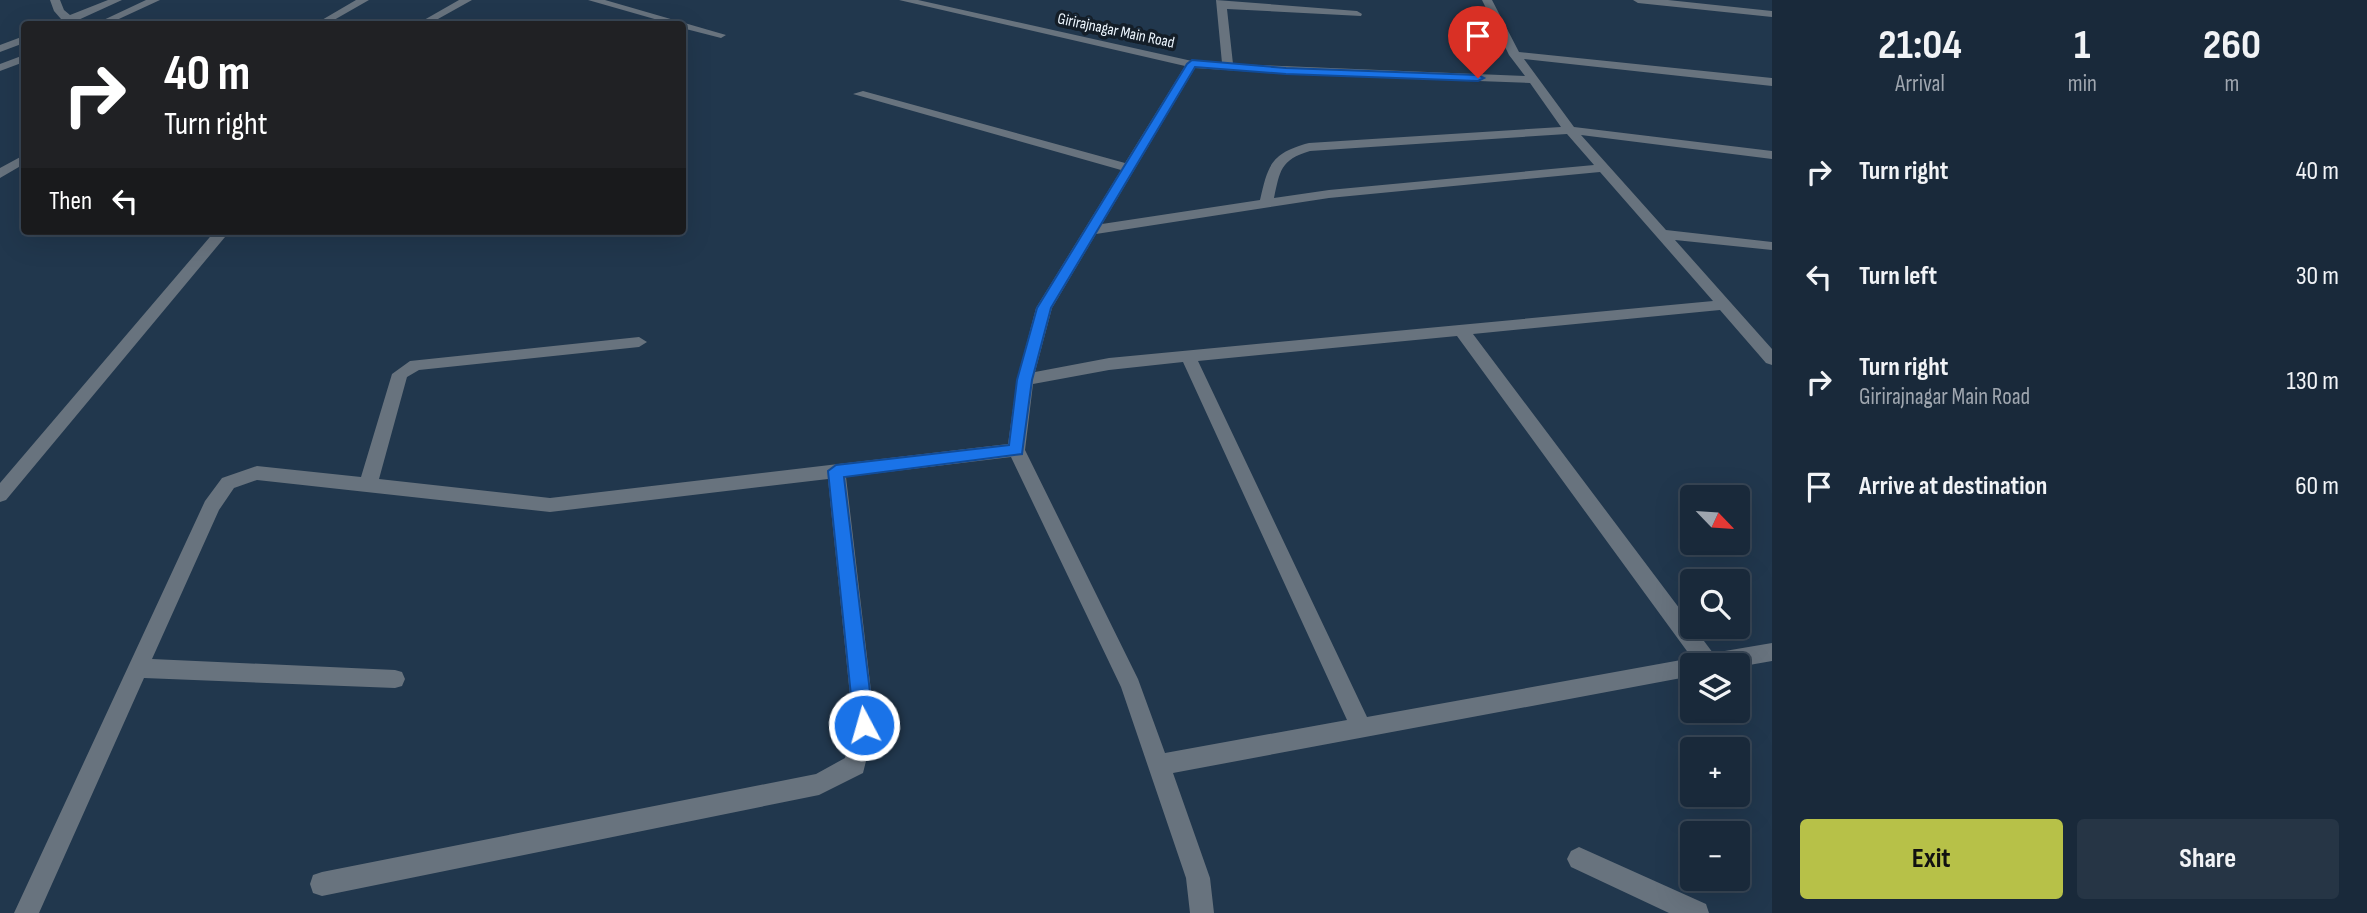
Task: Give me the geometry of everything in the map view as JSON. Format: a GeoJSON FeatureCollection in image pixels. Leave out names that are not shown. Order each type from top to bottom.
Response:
{"type":"FeatureCollection","features":[{"type":"Feature","properties":{"kind":"street"},"geometry":{"type":"LineString","coordinates":[[55,0],[66,21]]}},
{"type":"Feature","properties":{"kind":"street"},"geometry":{"type":"LineString","coordinates":[[71,21],[117,0]]}},
{"type":"Feature","properties":{"kind":"street"},"geometry":{"type":"LineString","coordinates":[[107,21],[155,0]]}},
{"type":"Feature","properties":{"kind":"street"},"geometry":{"type":"LineString","coordinates":[[326,21],[364,0]]}},
{"type":"Feature","properties":{"kind":"street"},"geometry":{"type":"LineString","coordinates":[[428,21],[467,0]]}},
{"type":"Feature","properties":{"kind":"street"},"geometry":{"type":"LineString","coordinates":[[593,0],[668,21]]}},
{"type":"Feature","properties":{"kind":"street","name":"Girirajnagar Main Road"},"geometry":{"type":"LineString","coordinates":[[904,0],[977,11],[1192,64],[1533,80]]}},
{"type":"Feature","properties":{"kind":"street"},"geometry":{"type":"LineString","coordinates":[[1487,0],[1516,55],[1570,130],[1724,305],[1765,344],[1772,359]]}},
{"type":"Feature","properties":{"kind":"street"},"geometry":{"type":"LineString","coordinates":[[1638,0],[1772,15]]}},
{"type":"Feature","properties":{"kind":"street"},"geometry":{"type":"LineString","coordinates":[[1228,67],[1221,3],[1357,13]]}},
{"type":"Feature","properties":{"kind":"street"},"geometry":{"type":"LineString","coordinates":[[686,26],[721,35]]}},
{"type":"Feature","properties":{"kind":"street"},"geometry":{"type":"LineString","coordinates":[[0,49],[21,40]]}},
{"type":"Feature","properties":{"kind":"street"},"geometry":{"type":"LineString","coordinates":[[1516,55],[1772,82]]}},
{"type":"Feature","properties":{"kind":"street"},"geometry":{"type":"LineString","coordinates":[[0,68],[21,59]]}},
{"type":"Feature","properties":{"kind":"street"},"geometry":{"type":"LineString","coordinates":[[1192,64],[1044,308],[1025,380],[1016,450],[1131,685],[1198,878],[1202,913]]}},
{"type":"Feature","properties":{"kind":"street"},"geometry":{"type":"LineString","coordinates":[[859,94],[1129,168]]}},
{"type":"Feature","properties":{"kind":"street"},"geometry":{"type":"LineString","coordinates":[[1266,204],[1277,161],[1289,152],[1309,147],[1570,130],[1772,155]]}},
{"type":"Feature","properties":{"kind":"street"},"geometry":{"type":"LineString","coordinates":[[1,172],[21,161]]}},
{"type":"Feature","properties":{"kind":"street"},"geometry":{"type":"LineString","coordinates":[[1092,230],[1329,194],[1603,168]]}},
{"type":"Feature","properties":{"kind":"street"},"geometry":{"type":"LineString","coordinates":[[1,172],[21,174]]}},
{"type":"Feature","properties":{"kind":"street"},"geometry":{"type":"LineString","coordinates":[[1661,234],[1772,246]]}},
{"type":"Feature","properties":{"kind":"street"},"geometry":{"type":"LineString","coordinates":[[0,495],[220,235]]}},
{"type":"Feature","properties":{"kind":"street"},"geometry":{"type":"LineString","coordinates":[[1025,380],[1109,364],[1724,305]]}},
{"type":"Feature","properties":{"kind":"street"},"geometry":{"type":"LineString","coordinates":[[1462,331],[1692,653]]}},
{"type":"Feature","properties":{"kind":"street"},"geometry":{"type":"LineString","coordinates":[[368,485],[400,374],[416,365],[639,342]]}},
{"type":"Feature","properties":{"kind":"street"},"geometry":{"type":"LineString","coordinates":[[1189,358],[1361,727]]}},
{"type":"Feature","properties":{"kind":"street"},"geometry":{"type":"LineString","coordinates":[[26,913],[211,506],[228,483],[257,473],[550,505],[1016,450]]}},
{"type":"Feature","properties":{"kind":"street"},"geometry":{"type":"LineString","coordinates":[[322,884],[819,784],[855,765],[864,725],[836,471]]}},
{"type":"Feature","properties":{"kind":"street"},"geometry":{"type":"LineString","coordinates":[[1750,656],[1772,652]]}},
{"type":"Feature","properties":{"kind":"street"},"geometry":{"type":"LineString","coordinates":[[136,668],[395,679]]}},
{"type":"Feature","properties":{"kind":"street"},"geometry":{"type":"LineString","coordinates":[[1158,765],[1680,669]]}},
{"type":"Feature","properties":{"kind":"street"},"geometry":{"type":"LineString","coordinates":[[1579,859],[1698,913]]}},
{"type":"Feature","properties":{"kind":"route"},"geometry":{"type":"LineString","coordinates":[[864,725],[836,471],[1016,450],[1025,380],[1044,308],[1192,64],[1286,71],[1478,78]]}}]}
